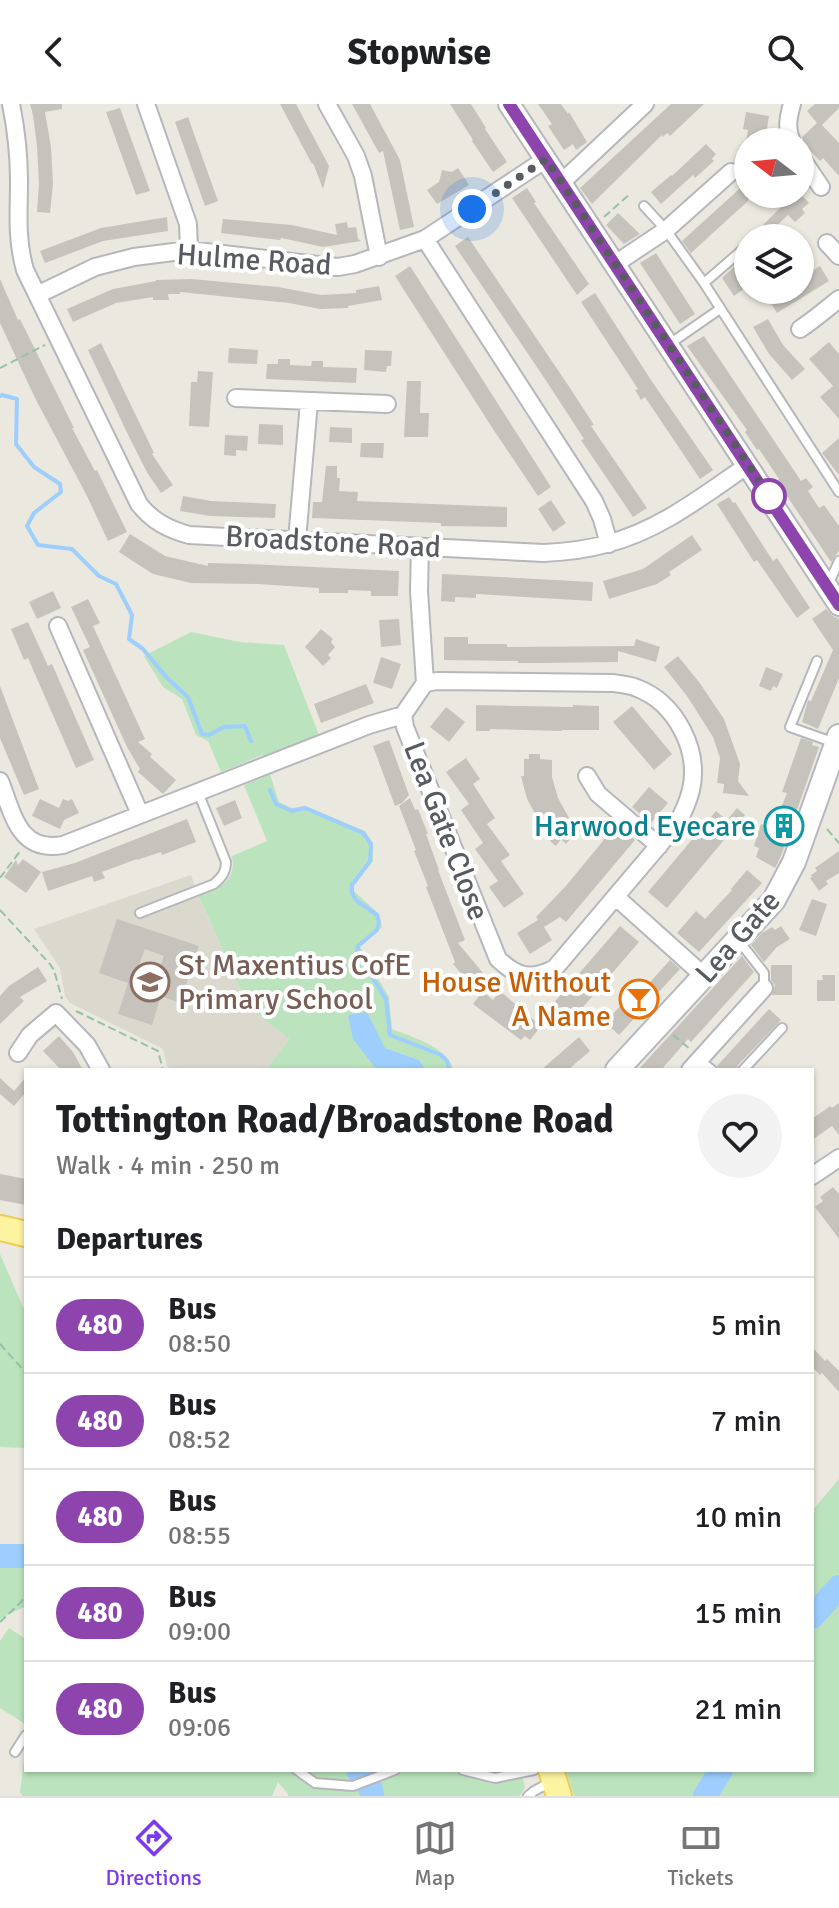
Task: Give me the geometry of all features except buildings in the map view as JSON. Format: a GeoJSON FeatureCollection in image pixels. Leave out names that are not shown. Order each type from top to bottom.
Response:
{"type":"FeatureCollection","features":[{"type":"Feature","properties":{"kind":"main road","name":"Lea Gate"},"geometry":{"type":"LineString","coordinates":[[619,1068],[774,900],[794,862],[838,741]]}},
{"type":"Feature","properties":{"kind":"main road"},"geometry":{"type":"LineString","coordinates":[[0,1228],[24,1234]]}},
{"type":"Feature","properties":{"kind":"street","name":"Broadstone Road"},"geometry":{"type":"LineString","coordinates":[[11,104],[19,156],[17,229],[25,270],[139,504],[148,515],[174,531],[189,535],[420,547],[544,553],[578,551],[609,544],[664,521],[748,465]]}},
{"type":"Feature","properties":{"kind":"street"},"geometry":{"type":"LineString","coordinates":[[146,104],[188,224],[189,250]]}},
{"type":"Feature","properties":{"kind":"street"},"geometry":{"type":"LineString","coordinates":[[327,104],[356,156],[363,176],[379,257]]}},
{"type":"Feature","properties":{"kind":"street"},"geometry":{"type":"LineString","coordinates":[[509,104],[839,605]]}},
{"type":"Feature","properties":{"kind":"street"},"geometry":{"type":"LineString","coordinates":[[562,182],[645,104]]}},
{"type":"Feature","properties":{"kind":"street"},"geometry":{"type":"LineString","coordinates":[[788,128],[792,104]]}},
{"type":"Feature","properties":{"kind":"street","name":"Hulme Road"},"geometry":{"type":"LineString","coordinates":[[37,295],[95,267],[134,257],[189,250],[338,267],[355,264],[425,239],[546,159]]}},
{"type":"Feature","properties":{"kind":"street"},"geometry":{"type":"LineString","coordinates":[[615,264],[666,230],[731,172]]}},
{"type":"Feature","properties":{"kind":"street"},"geometry":{"type":"LineString","coordinates":[[814,179],[821,187]]}},
{"type":"Feature","properties":{"kind":"street"},"geometry":{"type":"LineString","coordinates":[[425,239],[594,501],[609,544]]}},
{"type":"Feature","properties":{"kind":"street"},"geometry":{"type":"LineString","coordinates":[[827,243],[839,256]]}},
{"type":"Feature","properties":{"kind":"street"},"geometry":{"type":"LineString","coordinates":[[800,329],[839,299]]}},
{"type":"Feature","properties":{"kind":"street"},"geometry":{"type":"LineString","coordinates":[[236,398],[387,404]]}},
{"type":"Feature","properties":{"kind":"street"},"geometry":{"type":"LineString","coordinates":[[297,540],[309,402]]}},
{"type":"Feature","properties":{"kind":"street"},"geometry":{"type":"LineString","coordinates":[[420,547],[419,591],[425,683]]}},
{"type":"Feature","properties":{"kind":"street"},"geometry":{"type":"LineString","coordinates":[[58,626],[140,814]]}},
{"type":"Feature","properties":{"kind":"street","name":"Lea Gate Close"},"geometry":{"type":"LineString","coordinates":[[425,683],[613,683],[639,689],[652,697],[684,731],[691,749],[692,787],[677,824],[555,968],[544,974],[532,976],[508,969],[498,959],[491,944],[405,727],[403,715],[425,683]]}},
{"type":"Feature","properties":{"kind":"street"},"geometry":{"type":"LineString","coordinates":[[0,781],[18,826],[28,840],[44,846],[63,845],[369,725],[403,715]]}},
{"type":"Feature","properties":{"kind":"street"},"geometry":{"type":"LineString","coordinates":[[587,776],[598,794],[659,846]]}},
{"type":"Feature","properties":{"kind":"street"},"geometry":{"type":"LineString","coordinates":[[616,897],[704,976]]}},
{"type":"Feature","properties":{"kind":"street"},"geometry":{"type":"LineString","coordinates":[[700,1064],[764,988]]}},
{"type":"Feature","properties":{"kind":"street"},"geometry":{"type":"LineString","coordinates":[[18,1053],[30,1035],[56,1013],[87,1045],[100,1068]]}},
{"type":"Feature","properties":{"kind":"street"},"geometry":{"type":"LineString","coordinates":[[814,1175],[839,1158]]}},
{"type":"Feature","properties":{"kind":"lane"},"geometry":{"type":"LineString","coordinates":[[644,206],[666,230],[704,283],[839,492]]}},
{"type":"Feature","properties":{"kind":"lane"},"geometry":{"type":"LineString","coordinates":[[704,283],[734,257]]}},
{"type":"Feature","properties":{"kind":"lane"},"geometry":{"type":"LineString","coordinates":[[668,345],[720,309]]}},
{"type":"Feature","properties":{"kind":"lane"},"geometry":{"type":"LineString","coordinates":[[827,587],[839,561]]}},
{"type":"Feature","properties":{"kind":"lane"},"geometry":{"type":"LineString","coordinates":[[817,661],[790,727],[838,741]]}},
{"type":"Feature","properties":{"kind":"lane"},"geometry":{"type":"LineString","coordinates":[[140,913],[214,884],[226,870],[226,862],[198,791]]}},
{"type":"Feature","properties":{"kind":"lane"},"geometry":{"type":"LineString","coordinates":[[738,940],[764,973],[764,988]]}},
{"type":"Feature","properties":{"kind":"lane"},"geometry":{"type":"LineString","coordinates":[[745,1068],[782,1028]]}},
{"type":"Feature","properties":{"kind":"lane"},"geometry":{"type":"LineString","coordinates":[[15,1752],[24,1738]]}},
{"type":"Feature","properties":{"kind":"lane"},"geometry":{"type":"LineString","coordinates":[[300,1772],[315,1783],[353,1786],[390,1772]]}},
{"type":"Feature","properties":{"kind":"lane"},"geometry":{"type":"LineString","coordinates":[[471,1772],[495,1778],[550,1779]]}},
{"type":"Feature","properties":{"kind":"lane"},"geometry":{"type":"LineString","coordinates":[[528,1796],[550,1779]]}},
{"type":"Feature","properties":{"kind":"path"},"geometry":{"type":"LineString","coordinates":[[592,229],[630,194]]}},
{"type":"Feature","properties":{"kind":"path"},"geometry":{"type":"LineString","coordinates":[[0,368],[58,339]]}},
{"type":"Feature","properties":{"kind":"path"},"geometry":{"type":"LineString","coordinates":[[0,878],[28,840]]}},
{"type":"Feature","properties":{"kind":"path"},"geometry":{"type":"LineString","coordinates":[[0,910],[50,964],[67,1006],[158,1051],[162,1068]]}},
{"type":"Feature","properties":{"kind":"path"},"geometry":{"type":"LineString","coordinates":[[660,1024],[700,1064]]}},
{"type":"Feature","properties":{"kind":"path"},"geometry":{"type":"LineString","coordinates":[[0,1344],[24,1371]]}},
{"type":"Feature","properties":{"kind":"path"},"geometry":{"type":"LineString","coordinates":[[0,1622],[24,1597]]}},
{"type":"Feature","properties":{"kind":"shaded area","name":"St Maxentius CofE Primary School"},"geometry":{"type":"Polygon","coordinates":[[[191,875],[249,1008],[291,1039],[268,1068],[170,1068],[163,1049],[70,1003],[65,996],[60,968],[34,929],[191,875]]]}},
{"type":"Feature","properties":{"kind":"green space"},"geometry":{"type":"Polygon","coordinates":[[[191,632],[240,642],[284,645],[319,735],[221,772],[208,741],[196,735],[182,699],[163,687],[144,656],[191,632]]]}},
{"type":"Feature","properties":{"kind":"green space"},"geometry":{"type":"Polygon","coordinates":[[[270,774],[279,802],[292,808],[306,806],[365,831],[373,843],[373,861],[354,886],[354,891],[379,914],[382,927],[360,947],[389,997],[392,1029],[437,1049],[453,1068],[425,1068],[419,1060],[385,1048],[376,1068],[268,1068],[290,1039],[249,1008],[198,895],[229,878],[232,856],[267,841],[244,785],[270,774]]]}},
{"type":"Feature","properties":{"kind":"green space"},"geometry":{"type":"Polygon","coordinates":[[[0,1254],[24,1309],[24,1448],[0,1447],[0,1254]]]}},
{"type":"Feature","properties":{"kind":"green space"},"geometry":{"type":"Polygon","coordinates":[[[839,1479],[839,1796],[574,1796],[567,1772],[814,1772],[814,1509],[839,1479]]]}},
{"type":"Feature","properties":{"kind":"green space"},"geometry":{"type":"Polygon","coordinates":[[[0,1549],[24,1549],[24,1607],[0,1619],[0,1549]]]}},
{"type":"Feature","properties":{"kind":"green space"},"geometry":{"type":"Polygon","coordinates":[[[9,1628],[24,1638],[24,1723],[0,1708],[0,1641],[9,1628]]]}},
{"type":"Feature","properties":{"kind":"green space"},"geometry":{"type":"Polygon","coordinates":[[[24,1761],[24,1772],[385,1772],[389,1776],[393,1772],[472,1772],[495,1777],[521,1772],[525,1787],[520,1796],[288,1796],[278,1782],[272,1796],[23,1796],[20,1792],[24,1761]]]}},
{"type":"Feature","properties":{"kind":"water"},"geometry":{"type":"Polygon","coordinates":[[[367,1012],[385,1048],[419,1060],[425,1068],[375,1068],[353,1039],[348,1015],[367,1012]]]}},
{"type":"Feature","properties":{"kind":"waterway"},"geometry":{"type":"LineString","coordinates":[[0,396],[17,399],[16,444],[34,467],[60,484],[61,492],[34,513],[27,526],[38,545],[72,549],[99,576],[116,584],[132,615],[129,639],[143,649],[188,697],[202,734],[209,735],[224,727],[245,726],[251,741]]}},
{"type":"Feature","properties":{"kind":"waterway"},"geometry":{"type":"LineString","coordinates":[[270,790],[276,804],[292,811],[305,808],[363,833],[371,844],[370,861],[352,885],[352,893],[356,900],[377,915],[379,922],[377,930],[358,946],[357,953],[386,999],[390,1035],[441,1055],[449,1068]]}},
{"type":"Feature","properties":{"kind":"waterway"},"geometry":{"type":"LineString","coordinates":[[0,1556],[24,1556]]}},
{"type":"Feature","properties":{"kind":"waterway"},"geometry":{"type":"LineString","coordinates":[[814,1615],[839,1587]]}},
{"type":"Feature","properties":{"kind":"waterway"},"geometry":{"type":"LineString","coordinates":[[359,1772],[372,1796]]}},
{"type":"Feature","properties":{"kind":"waterway"},"geometry":{"type":"LineString","coordinates":[[705,1796],[720,1772]]}},
{"type":"Feature","properties":{"kind":"bus line","name":"480"},"geometry":{"type":"LineString","coordinates":[[509,104],[839,605]]}},
{"type":"Feature","properties":{"kind":"place","name":"Harwood Eyecare"},"geometry":{"type":"Point","coordinates":[784,826]}},
{"type":"Feature","properties":{"kind":"place","name":"St Maxentius CofE Primary School"},"geometry":{"type":"Point","coordinates":[150,982]}},
{"type":"Feature","properties":{"kind":"place","name":"House Without A Name"},"geometry":{"type":"Point","coordinates":[639,999]}},
{"type":"Feature","properties":{"kind":"route"},"geometry":{"type":"LineString","coordinates":[[472,209],[546,159],[769,496]]}}]}
